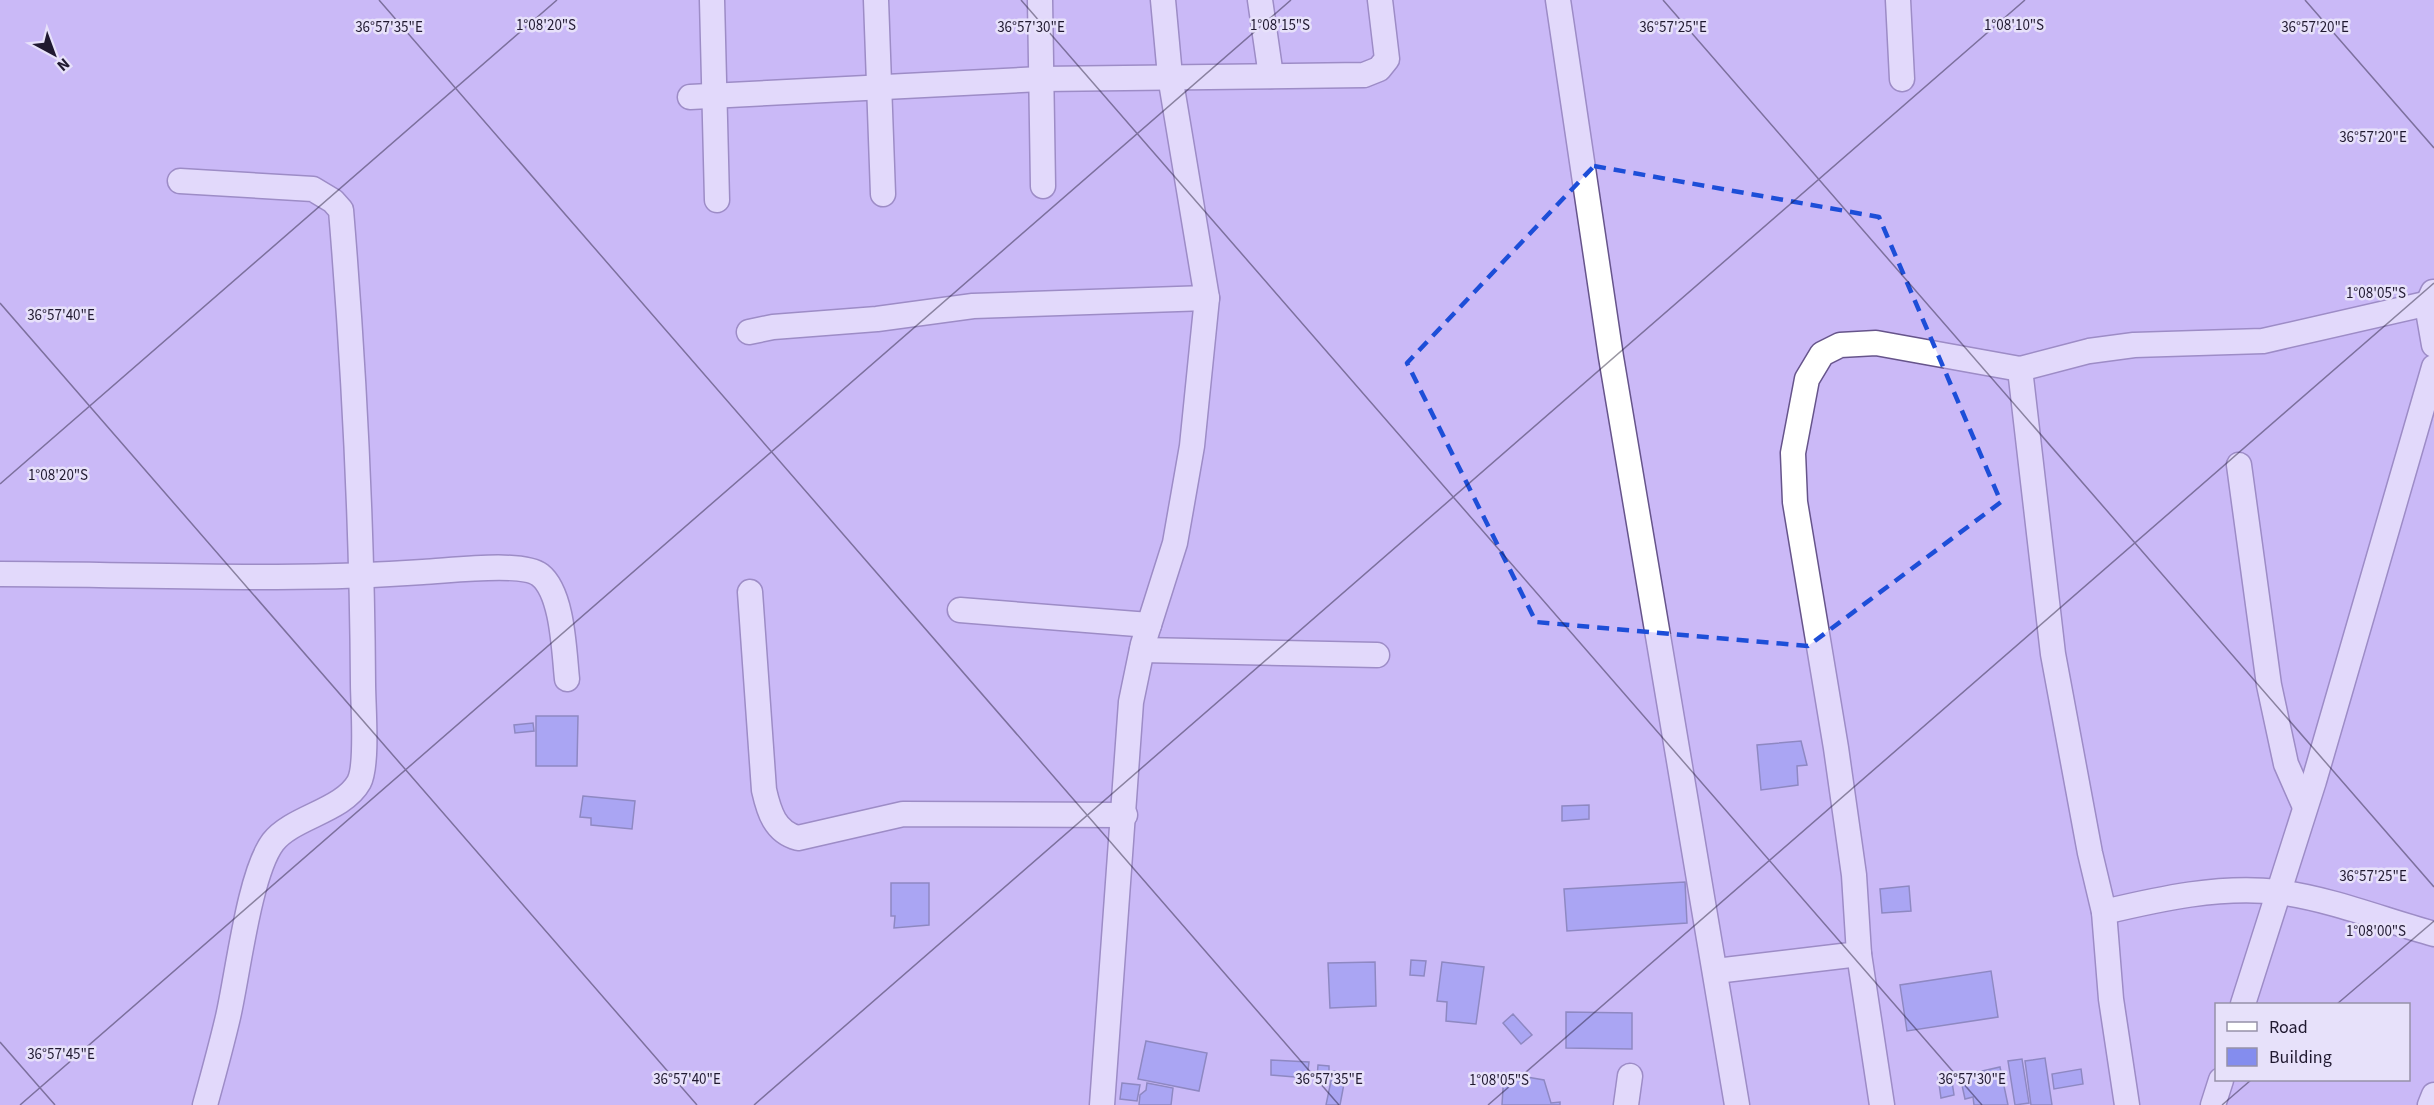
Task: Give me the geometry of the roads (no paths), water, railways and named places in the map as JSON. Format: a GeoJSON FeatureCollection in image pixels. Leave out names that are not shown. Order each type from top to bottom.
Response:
{"type":"FeatureCollection","features":[{"type":"Feature","properties":{"kind":"street"},"geometry":{"type":"LineString","coordinates":[[712,0],[717,200]]}},
{"type":"Feature","properties":{"kind":"street"},"geometry":{"type":"LineString","coordinates":[[876,0],[883,194]]}},
{"type":"Feature","properties":{"kind":"street"},"geometry":{"type":"LineString","coordinates":[[1040,0],[1043,186]]}},
{"type":"Feature","properties":{"kind":"street"},"geometry":{"type":"LineString","coordinates":[[1102,1105],[1125,815],[1131,702],[1142,650],[1177,533],[1192,446],[1207,298],[1170,76],[1163,0]]}},
{"type":"Feature","properties":{"kind":"street"},"geometry":{"type":"LineString","coordinates":[[1260,0],[1271,76]]}},
{"type":"Feature","properties":{"kind":"street"},"geometry":{"type":"LineString","coordinates":[[690,97],[1041,79],[1364,75],[1378,69],[1387,59],[1380,0]]}},
{"type":"Feature","properties":{"kind":"street"},"geometry":{"type":"LineString","coordinates":[[1558,0],[1611,357],[1737,1105]]}},
{"type":"Feature","properties":{"kind":"street"},"geometry":{"type":"LineString","coordinates":[[1898,0],[1902,79]]}},
{"type":"Feature","properties":{"kind":"street"},"geometry":{"type":"LineString","coordinates":[[180,181],[313,189],[333,201],[341,210],[362,577],[364,737],[363,766],[358,783],[346,795],[285,831],[273,842],[263,861],[251,903],[228,1018],[205,1105]]}},
{"type":"Feature","properties":{"kind":"street"},"geometry":{"type":"LineString","coordinates":[[749,332],[773,327],[877,319],[974,306],[1207,298]]}},
{"type":"Feature","properties":{"kind":"street"},"geometry":{"type":"LineString","coordinates":[[1882,1105],[1859,954],[1854,875],[1838,759],[1795,502],[1793,453],[1807,379],[1822,354],[1840,345],[1876,343],[2020,369],[2089,351],[2134,345],[2263,340],[2432,298],[2434,345]]}},
{"type":"Feature","properties":{"kind":"street"},"geometry":{"type":"LineString","coordinates":[[2244,1003],[2305,807],[2434,367]]}},
{"type":"Feature","properties":{"kind":"street"},"geometry":{"type":"LineString","coordinates":[[2020,369],[2053,654],[2090,853],[2104,912],[2111,999],[2127,1105]]}},
{"type":"Feature","properties":{"kind":"street"},"geometry":{"type":"LineString","coordinates":[[2239,465],[2269,685],[2286,764],[2305,807]]}},
{"type":"Feature","properties":{"kind":"street"},"geometry":{"type":"LineString","coordinates":[[0,574],[362,577],[481,568],[530,570],[545,580],[555,600],[561,626],[567,679]]}},
{"type":"Feature","properties":{"kind":"street"},"geometry":{"type":"LineString","coordinates":[[750,592],[764,790],[770,813],[787,835],[798,838],[903,814],[1125,815]]}},
{"type":"Feature","properties":{"kind":"street"},"geometry":{"type":"LineString","coordinates":[[960,610],[1149,626]]}},
{"type":"Feature","properties":{"kind":"street"},"geometry":{"type":"LineString","coordinates":[[1142,650],[1377,655]]}},
{"type":"Feature","properties":{"kind":"street"},"geometry":{"type":"LineString","coordinates":[[2104,912],[2160,899],[2227,892],[2277,892],[2342,907],[2434,934]]}},
{"type":"Feature","properties":{"kind":"street"},"geometry":{"type":"LineString","coordinates":[[1716,971],[1859,954]]}},
{"type":"Feature","properties":{"kind":"street"},"geometry":{"type":"LineString","coordinates":[[1626,1105],[1630,1076]]}},
{"type":"Feature","properties":{"kind":"street"},"geometry":{"type":"LineString","coordinates":[[2213,1105],[2221,1081]]}},
{"type":"Feature","properties":{"kind":"street"},"geometry":{"type":"LineString","coordinates":[[2430,1105],[2434,1095]]}}]}
